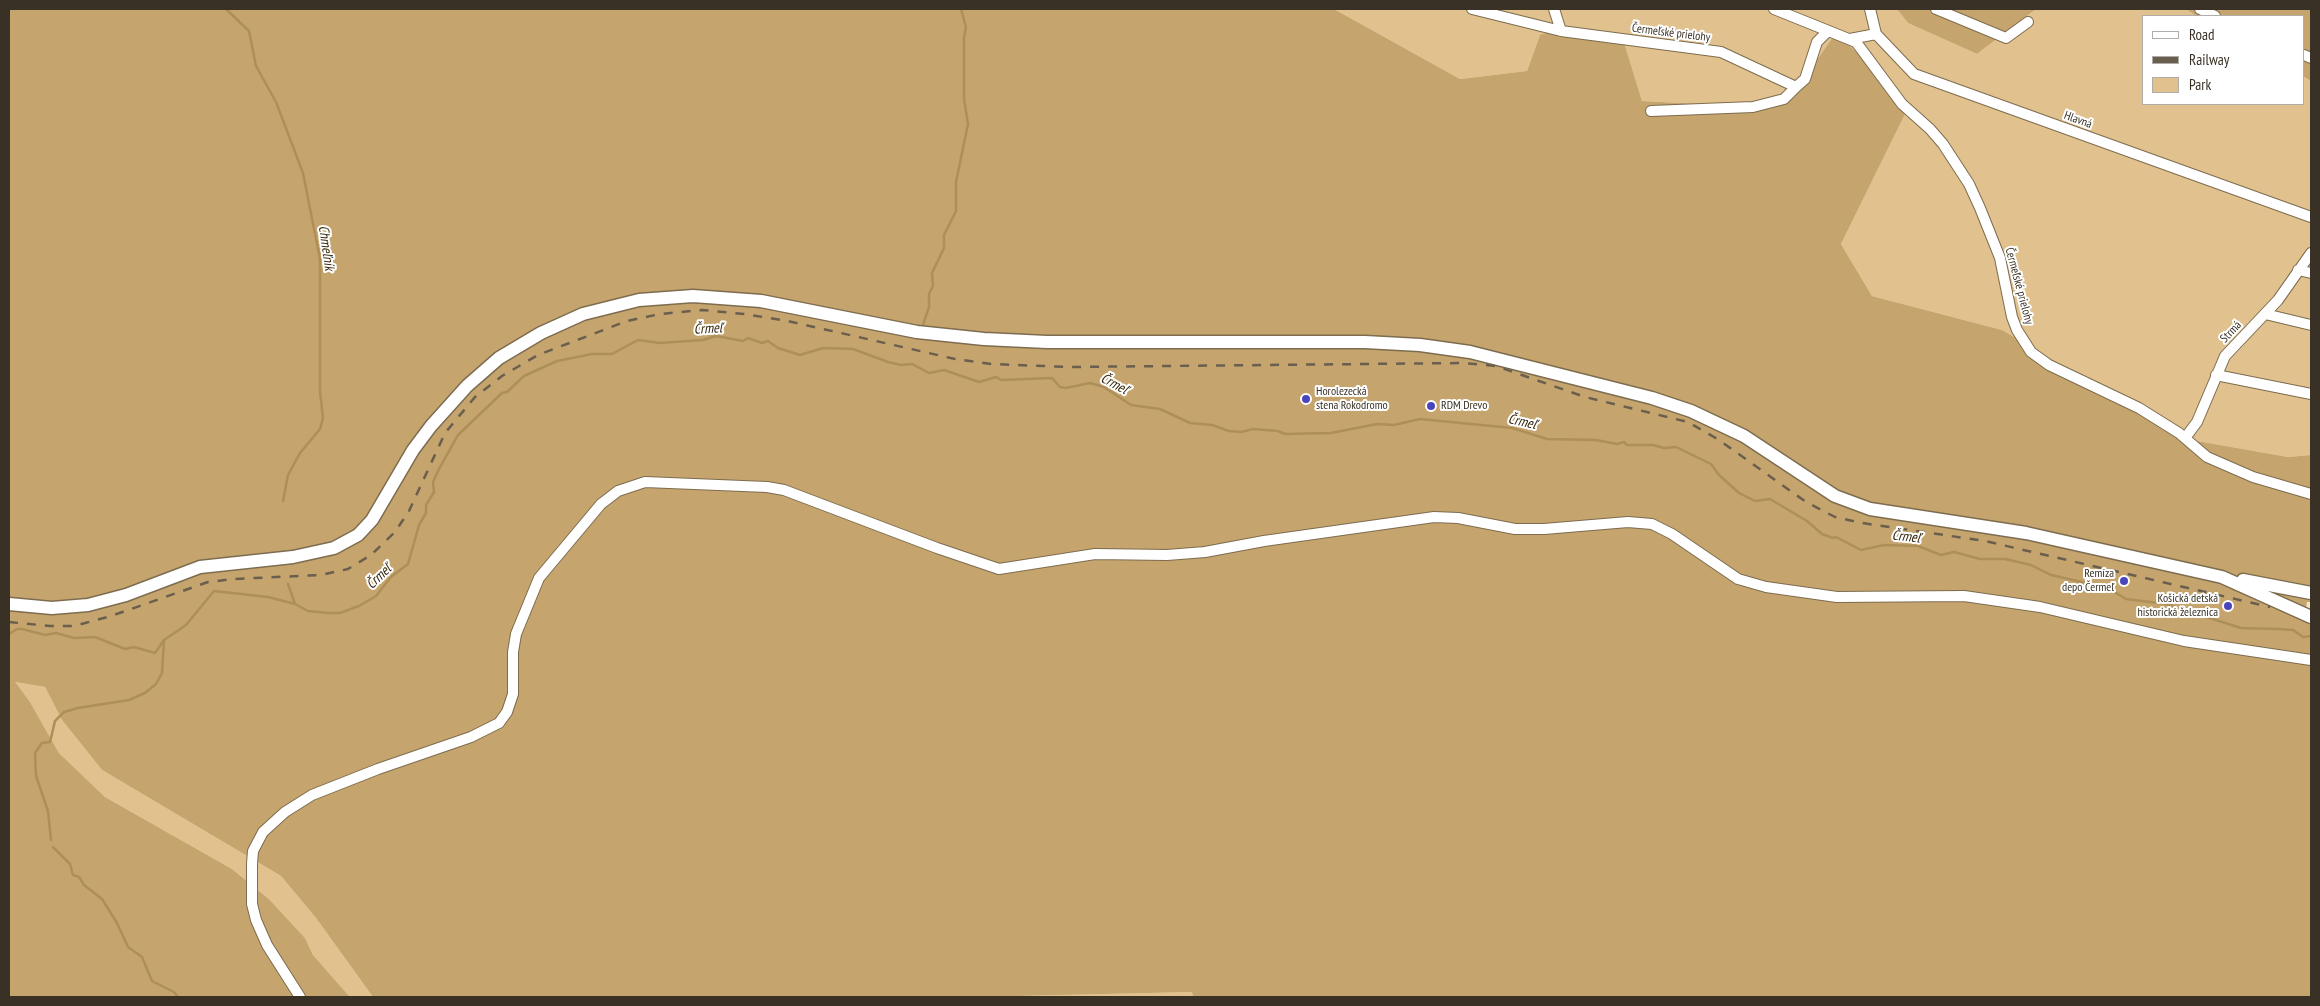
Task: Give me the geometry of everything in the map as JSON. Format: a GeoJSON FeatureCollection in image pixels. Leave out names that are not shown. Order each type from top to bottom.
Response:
{"type":"FeatureCollection","features":[{"type":"Feature","properties":{"kind":"main road"},"geometry":{"type":"LineString","coordinates":[[9,604],[52,608],[88,605],[126,595],[200,566],[284,558],[334,548],[358,534],[372,520],[413,450],[430,426],[467,386],[500,358],[541,333],[583,314],[625,302],[680,296],[738,298],[917,332],[984,339],[1048,342],[1365,342],[1420,344],[1470,352],[1652,398],[1692,411],[1744,436],[1835,496],[1870,509],[2026,533],[2222,577],[2285,590],[2311,593]]}},
{"type":"Feature","properties":{"kind":"main road"},"geometry":{"type":"LineString","coordinates":[[2222,577],[2311,617]]}},
{"type":"Feature","properties":{"kind":"main road"},"geometry":{"type":"LineString","coordinates":[[2272,598],[2275,592],[2285,590]]}},
{"type":"Feature","properties":{"kind":"street","name":"Čermeľské prielohy"},"geometry":{"type":"LineString","coordinates":[[1472,9],[1561,31],[1720,52],[1796,87]]}},
{"type":"Feature","properties":{"kind":"street"},"geometry":{"type":"LineString","coordinates":[[1554,9],[1561,31]]}},
{"type":"Feature","properties":{"kind":"street","name":"Čermeľské prielohy"},"geometry":{"type":"LineString","coordinates":[[1774,9],[1850,39],[1859,45],[1902,104],[1936,134],[1969,184],[2000,258],[2012,317],[2031,352],[2049,365],[2139,408],[2185,438],[2207,457],[2253,477],[2311,494]]}},
{"type":"Feature","properties":{"kind":"street"},"geometry":{"type":"LineString","coordinates":[[1850,39],[1876,34],[1870,9]]}},
{"type":"Feature","properties":{"kind":"street"},"geometry":{"type":"LineString","coordinates":[[1936,9],[2006,38],[2028,22]]}},
{"type":"Feature","properties":{"kind":"street"},"geometry":{"type":"LineString","coordinates":[[2200,9],[2213,15]]}},
{"type":"Feature","properties":{"kind":"street"},"geometry":{"type":"LineString","coordinates":[[1650,111],[1753,107],[1784,99],[1805,79],[1817,42],[1828,31]]}},
{"type":"Feature","properties":{"kind":"street","name":"Hlavná"},"geometry":{"type":"LineString","coordinates":[[1876,34],[1914,74],[2311,217]]}},
{"type":"Feature","properties":{"kind":"street","name":"Strmá"},"geometry":{"type":"LineString","coordinates":[[2185,438],[2197,422],[2216,375],[2226,356],[2278,300],[2311,253]]}},
{"type":"Feature","properties":{"kind":"street"},"geometry":{"type":"LineString","coordinates":[[2298,270],[2311,273]]}},
{"type":"Feature","properties":{"kind":"street"},"geometry":{"type":"LineString","coordinates":[[2265,314],[2311,325]]}},
{"type":"Feature","properties":{"kind":"street"},"geometry":{"type":"LineString","coordinates":[[2216,375],[2311,394]]}},
{"type":"Feature","properties":{"kind":"street"},"geometry":{"type":"LineString","coordinates":[[300,997],[267,945],[256,920],[252,904],[252,864],[254,852],[263,832],[286,812],[312,795],[378,769],[471,738],[499,723],[507,712],[513,694],[513,652],[516,634],[539,578],[601,504],[618,491],[632,484],[645,482],[767,486],[784,490],[936,548],[999,569],[1095,554],[1167,555],[1205,552],[1283,538],[1434,517],[1458,518],[1515,529],[1544,529],[1628,522],[1652,524],[1672,534],[1738,579],[1766,587],[1837,598],[1964,596],[2040,607],[2184,641],[2311,660]]}},
{"type":"Feature","properties":{"kind":"green space"},"geometry":{"type":"Polygon","coordinates":[[[1334,9],[1897,9],[1908,23],[1977,54],[2036,9],[2186,9],[2195,15],[2142,15],[2142,105],[2305,105],[2305,78],[2311,81],[2311,455],[2288,457],[2186,439],[2075,377],[2002,330],[1872,296],[1841,244],[1909,106],[1835,34],[1794,93],[1738,106],[1642,101],[1623,39],[1540,35],[1527,71],[1460,79],[1334,9]]]}},
{"type":"Feature","properties":{"kind":"green space"},"geometry":{"type":"Polygon","coordinates":[[[14,682],[45,687],[62,720],[102,770],[281,876],[316,918],[373,997],[350,997],[313,955],[305,938],[269,899],[232,869],[105,797],[59,753],[30,702],[14,682]]]}},
{"type":"Feature","properties":{"kind":"green space"},"geometry":{"type":"Polygon","coordinates":[[[1192,992],[1193,997],[977,997],[1192,992]]]}},
{"type":"Feature","properties":{"kind":"shaded area"},"geometry":{"type":"Polygon","coordinates":[[[9,9],[1334,9],[1460,79],[1527,71],[1540,35],[1568,27],[1623,39],[1642,101],[1738,106],[1794,93],[1835,34],[1848,44],[1909,106],[1841,244],[1872,296],[2002,330],[2186,439],[2288,457],[2311,455],[2311,602],[2307,602],[2306,609],[2311,613],[2311,997],[1193,997],[1192,992],[977,997],[373,997],[316,918],[281,876],[102,770],[62,720],[45,687],[15,682],[30,702],[59,753],[105,797],[232,869],[269,899],[305,938],[313,955],[350,997],[9,997],[9,9]]]}},
{"type":"Feature","properties":{"kind":"shaded area"},"geometry":{"type":"Polygon","coordinates":[[[1897,9],[2036,9],[1977,54],[1908,23],[1897,9]]]}},
{"type":"Feature","properties":{"kind":"shaded area"},"geometry":{"type":"Polygon","coordinates":[[[2186,9],[2311,9],[2311,81],[2305,78],[2305,15],[2195,15],[2186,9]]]}},
{"type":"Feature","properties":{"kind":"waterway","name":"Chmeľník"},"geometry":{"type":"LineString","coordinates":[[226,9],[249,31],[256,66],[276,102],[303,173],[320,259],[320,392],[323,418],[320,429],[300,453],[288,475],[283,501]]}},
{"type":"Feature","properties":{"kind":"waterway"},"geometry":{"type":"LineString","coordinates":[[922,328],[929,307],[929,294],[933,286],[932,273],[944,248],[944,235],[956,211],[956,182],[968,124],[964,99],[964,37],[966,27],[961,9]]}},
{"type":"Feature","properties":{"kind":"waterway","name":"Črmeľ"},"geometry":{"type":"LineString","coordinates":[[9,634],[17,629],[22,629],[45,635],[56,633],[74,638],[95,637],[125,649],[134,647],[155,653],[164,640],[186,625],[214,591],[268,597],[295,604],[308,611],[340,613],[359,606],[376,596],[391,577],[408,564],[419,525],[426,513],[426,505],[434,492],[433,482],[458,435],[502,393],[507,392],[524,376],[557,361],[592,354],[612,354],[638,340],[660,343],[703,340],[716,336],[743,341],[748,338],[762,343],[768,341],[778,348],[800,355],[823,348],[853,349],[888,362],[901,365],[912,364],[929,373],[944,370],[979,382],[996,377],[1001,380],[1052,378],[1060,387],[1066,388],[1090,383],[1104,387],[1131,405],[1160,409],[1190,423],[1212,425],[1229,431],[1241,432],[1253,429],[1278,431],[1285,434],[1331,433],[1377,424],[1394,425],[1420,419],[1512,428],[1547,439],[1596,440],[1617,444],[1624,442],[1627,445],[1676,447],[1711,464],[1719,475],[1739,493],[1755,501],[1770,499],[1807,521],[1822,534],[1833,538],[1836,537],[1861,550],[1884,545],[1918,546],[1941,555],[1954,552],[1980,559],[2005,559],[2031,565],[2051,575],[2108,588],[2126,599],[2166,604],[2241,628],[2293,630],[2303,637],[2311,636]]}},
{"type":"Feature","properties":{"kind":"waterway","name":"Chmeľník"},"geometry":{"type":"LineString","coordinates":[[288,584],[295,604]]}},
{"type":"Feature","properties":{"kind":"waterway"},"geometry":{"type":"LineString","coordinates":[[51,840],[48,811],[36,776],[35,753],[42,743],[50,742],[55,721],[64,712],[129,700],[145,693],[156,684],[162,673],[164,640]]}},
{"type":"Feature","properties":{"kind":"waterway"},"geometry":{"type":"LineString","coordinates":[[53,847],[70,864],[73,875],[79,877],[84,885],[102,899],[117,923],[128,947],[142,957],[152,981],[174,992],[178,997]]}},
{"type":"Feature","properties":{"kind":"railway"},"geometry":{"type":"LineString","coordinates":[[9,622],[74,626],[111,616],[208,582],[321,575],[348,569],[371,555],[395,532],[409,511],[445,433],[475,397],[502,376],[538,355],[627,321],[660,314],[702,310],[788,321],[955,359],[991,364],[1069,367],[1464,363],[1496,366],[1585,397],[1688,422],[1719,440],[1806,502],[1835,517],[1862,523],[1985,541],[2270,607]]}},
{"type":"Feature","properties":{"kind":"place","name":"Horolezecká stena Rokodromo"},"geometry":{"type":"Point","coordinates":[1306,399]}},
{"type":"Feature","properties":{"kind":"place","name":"RDM Drevo"},"geometry":{"type":"Point","coordinates":[1431,406]}},
{"type":"Feature","properties":{"kind":"place","name":"Remíza depo Čermeľ"},"geometry":{"type":"Point","coordinates":[2124,581]}},
{"type":"Feature","properties":{"kind":"place","name":"Košická detská historická železnica"},"geometry":{"type":"Point","coordinates":[2228,606]}}]}
